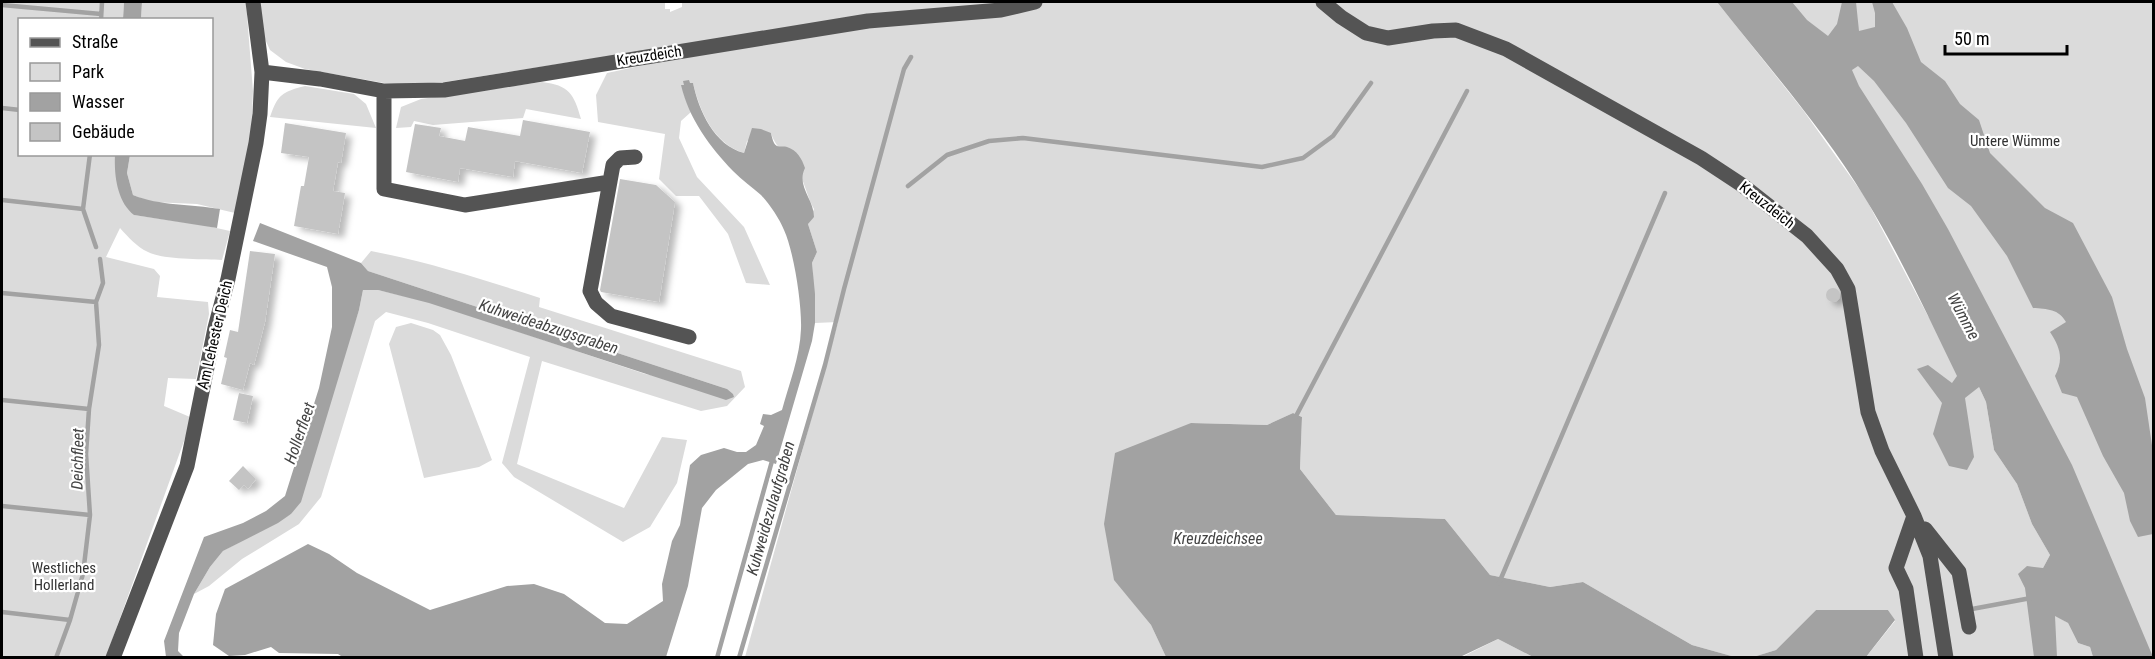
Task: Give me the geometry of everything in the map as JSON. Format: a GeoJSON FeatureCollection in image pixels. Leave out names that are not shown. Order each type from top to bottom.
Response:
{"type":"FeatureCollection","features":[{"type":"Feature","properties":{"kind":"street","name":"Am Lehester Deich"},"geometry":{"type":"LineString","coordinates":[[113,657],[187,466],[260,114],[262,72],[253,2]]}},
{"type":"Feature","properties":{"kind":"street","name":"Kreuzdeich"},"geometry":{"type":"LineString","coordinates":[[262,72],[320,79],[384,91],[444,90],[868,21],[1001,10],[1035,2]]}},
{"type":"Feature","properties":{"kind":"street","name":"Kreuzdeich"},"geometry":{"type":"LineString","coordinates":[[1323,2],[1366,33],[1388,38],[1456,30],[1506,49],[1701,158],[1742,185],[1807,236],[1837,269],[1848,289],[1868,412],[1882,451],[1914,516],[1930,556],[1946,657]]}},
{"type":"Feature","properties":{"kind":"street"},"geometry":{"type":"LineString","coordinates":[[384,91],[384,189],[465,206],[610,182]]}},
{"type":"Feature","properties":{"kind":"street"},"geometry":{"type":"LineString","coordinates":[[635,157],[620,158],[613,165],[590,291],[596,303],[611,316],[689,337]]}},
{"type":"Feature","properties":{"kind":"street"},"geometry":{"type":"LineString","coordinates":[[1914,516],[1959,572],[1969,627]]}},
{"type":"Feature","properties":{"kind":"street"},"geometry":{"type":"LineString","coordinates":[[1914,516],[1896,568],[1906,589],[1916,657]]}},
{"type":"Feature","properties":{"kind":"green space","name":"Westliches Hollerland"},"geometry":{"type":"Polygon","coordinates":[[[2,2],[124,2],[123,18],[18,18],[18,156],[115,156],[134,215],[230,231],[222,260],[155,255],[140,247],[120,228],[106,257],[154,269],[160,276],[157,297],[208,302],[209,314],[196,379],[168,378],[164,406],[190,417],[188,430],[106,657],[2,657],[2,2]]]}},
{"type":"Feature","properties":{"kind":"green space"},"geometry":{"type":"Polygon","coordinates":[[[142,2],[246,2],[253,91],[251,137],[235,213],[197,204],[150,202],[133,195],[127,173],[130,156],[213,156],[213,18],[141,18],[142,2]]]}},
{"type":"Feature","properties":{"kind":"green space"},"geometry":{"type":"Polygon","coordinates":[[[260,2],[665,2],[665,9],[670,9],[670,12],[682,7],[682,2],[1717,2],[1803,110],[1865,197],[1928,316],[1979,387],[1986,402],[1994,450],[2017,484],[2032,524],[2050,555],[2043,568],[2055,615],[2068,623],[2078,643],[2090,647],[2093,657],[1866,657],[1895,621],[1888,610],[1816,610],[1776,650],[1753,657],[1735,657],[1692,645],[1583,582],[1550,587],[1490,575],[1445,519],[1336,515],[1300,469],[1302,417],[1293,413],[1267,425],[1191,423],[1114,579],[1151,625],[1166,657],[745,657],[838,322],[815,323],[812,263],[817,252],[808,224],[814,209],[798,171],[777,145],[771,133],[747,141],[744,153],[733,149],[710,126],[704,116],[693,83],[684,85],[684,95],[691,112],[681,121],[679,138],[697,177],[744,227],[770,285],[746,283],[728,234],[699,196],[676,196],[659,179],[665,134],[598,122],[596,95],[607,73],[687,56],[686,44],[445,82],[411,85],[384,83],[305,69],[286,62],[270,50],[264,37],[260,2]]]}},
{"type":"Feature","properties":{"kind":"green space","name":"Untere Wümme"},"geometry":{"type":"Polygon","coordinates":[[[1751,2],[2153,2],[2153,657],[1998,392],[1751,2]]]}},
{"type":"Feature","properties":{"kind":"green space"},"geometry":{"type":"Polygon","coordinates":[[[542,82],[551,83],[569,92],[576,103],[581,119],[526,109],[523,118],[433,125],[414,121],[411,127],[396,128],[401,107],[421,99],[542,82]]]}},
{"type":"Feature","properties":{"kind":"green space"},"geometry":{"type":"Polygon","coordinates":[[[305,86],[354,94],[366,104],[376,128],[270,117],[282,95],[305,86]]]}},
{"type":"Feature","properties":{"kind":"green space"},"geometry":{"type":"Polygon","coordinates":[[[371,251],[435,266],[540,298],[539,307],[741,371],[745,387],[727,406],[701,411],[542,361],[517,464],[624,508],[662,437],[687,440],[677,483],[650,527],[623,542],[514,477],[502,463],[530,357],[428,323],[386,312],[375,321],[321,497],[299,524],[242,559],[209,586],[194,594],[210,567],[223,551],[291,514],[359,310],[363,290],[378,290],[429,302],[645,374],[727,389],[368,271],[361,263],[371,251]]]}},
{"type":"Feature","properties":{"kind":"green space"},"geometry":{"type":"Polygon","coordinates":[[[411,323],[433,330],[440,335],[451,355],[492,460],[479,467],[424,478],[389,344],[396,327],[411,323]]]}},
{"type":"Feature","properties":{"kind":"green space"},"geometry":{"type":"Polygon","coordinates":[[[1498,639],[1533,657],[1460,658],[1498,639]]]}},
{"type":"Feature","properties":{"kind":"water"},"geometry":{"type":"Polygon","coordinates":[[[124,2],[142,2],[141,18],[123,18],[124,2]]]}},
{"type":"Feature","properties":{"kind":"water","name":"Wümme"},"geometry":{"type":"Polygon","coordinates":[[[1717,2],[1792,2],[1807,20],[1828,36],[1837,24],[1842,2],[1856,2],[1859,31],[1875,27],[1872,2],[1892,2],[1907,28],[1921,62],[1945,81],[1960,104],[1979,120],[1990,153],[2045,208],[2073,223],[2112,297],[2127,349],[2145,398],[2153,452],[2153,534],[2138,537],[2130,521],[2124,493],[2103,456],[2077,397],[2062,393],[2055,376],[2060,353],[2050,332],[2066,322],[2056,312],[2033,308],[2007,256],[1971,206],[1948,188],[1906,123],[1874,81],[1858,66],[1852,70],[1859,86],[1948,229],[2072,465],[2153,657],[2093,657],[2090,647],[2078,643],[2068,623],[2055,616],[2057,657],[2034,657],[2025,588],[2018,574],[2027,566],[2043,568],[2050,555],[2032,524],[2017,484],[1994,450],[1986,402],[1979,387],[1965,398],[1974,457],[1967,470],[1949,466],[1933,434],[1942,403],[1917,369],[1928,365],[1952,383],[1957,376],[1913,286],[1890,241],[1849,172],[1794,98],[1717,2]]]}},
{"type":"Feature","properties":{"kind":"water"},"geometry":{"type":"Polygon","coordinates":[[[689,80],[693,83],[704,115],[716,135],[724,143],[744,153],[752,128],[761,129],[771,133],[776,145],[794,150],[799,155],[805,168],[804,187],[814,217],[808,224],[817,252],[812,263],[815,323],[812,341],[776,464],[763,460],[748,464],[716,490],[702,508],[688,586],[666,657],[344,658],[338,654],[279,653],[271,647],[245,655],[229,656],[213,645],[216,614],[225,589],[308,544],[329,554],[357,573],[430,610],[507,586],[534,584],[564,594],[605,623],[627,624],[663,601],[662,584],[672,541],[680,525],[690,465],[701,455],[724,448],[746,452],[756,445],[764,426],[760,424],[763,414],[771,415],[782,410],[796,360],[801,329],[797,279],[784,230],[777,216],[761,195],[733,171],[701,132],[689,109],[681,85],[684,85],[683,81],[689,80]]]}},
{"type":"Feature","properties":{"kind":"water"},"geometry":{"type":"Polygon","coordinates":[[[115,156],[130,156],[127,173],[133,195],[165,203],[220,209],[217,228],[134,215],[128,210],[120,196],[115,171],[115,156]]]}},
{"type":"Feature","properties":{"kind":"water"},"geometry":{"type":"Polygon","coordinates":[[[260,223],[361,263],[368,271],[727,389],[734,397],[726,400],[429,303],[378,290],[363,290],[301,502],[291,514],[278,523],[223,551],[210,567],[194,594],[179,633],[178,651],[184,657],[166,657],[164,641],[204,537],[243,523],[266,511],[285,496],[319,388],[332,327],[332,287],[327,267],[253,241],[260,223]]]}},
{"type":"Feature","properties":{"kind":"water","name":"Kreuzdeichsee"},"geometry":{"type":"Polygon","coordinates":[[[1293,413],[1302,417],[1300,469],[1336,515],[1445,519],[1490,575],[1550,587],[1583,582],[1692,645],[1735,657],[1533,657],[1498,639],[1460,657],[1166,657],[1151,625],[1114,580],[1104,524],[1115,453],[1191,423],[1267,425],[1293,413]]]}},
{"type":"Feature","properties":{"kind":"water"},"geometry":{"type":"Polygon","coordinates":[[[1816,610],[1888,610],[1895,620],[1866,657],[1753,657],[1776,650],[1816,610]]]}},
{"type":"Feature","properties":{"kind":"building"},"geometry":{"type":"Polygon","coordinates":[[[523,120],[590,132],[582,173],[515,161],[513,177],[460,168],[458,182],[406,172],[415,124],[441,128],[439,136],[465,141],[468,127],[520,136],[523,120]]]}},
{"type":"Feature","properties":{"kind":"building"},"geometry":{"type":"Polygon","coordinates":[[[285,123],[346,133],[333,191],[345,193],[338,234],[294,226],[309,157],[281,153],[285,123]]]}},
{"type":"Feature","properties":{"kind":"building"},"geometry":{"type":"Polygon","coordinates":[[[620,179],[656,185],[675,202],[659,302],[600,290],[620,179]]]}},
{"type":"Feature","properties":{"kind":"building"},"geometry":{"type":"Polygon","coordinates":[[[250,251],[275,254],[265,322],[254,365],[250,363],[243,390],[221,384],[230,330],[238,332],[250,251]]]}},
{"type":"Feature","properties":{"kind":"building"},"geometry":{"type":"Polygon","coordinates":[[[1830,288],[1836,288],[1840,295],[1836,302],[1830,302],[1826,298],[1826,292],[1830,288]]]}},
{"type":"Feature","properties":{"kind":"building"},"geometry":{"type":"Polygon","coordinates":[[[239,393],[253,396],[247,423],[233,420],[239,393]]]}},
{"type":"Feature","properties":{"kind":"building"},"geometry":{"type":"Polygon","coordinates":[[[243,466],[256,479],[248,489],[244,485],[239,490],[229,481],[243,466]]]}},
{"type":"Feature","properties":{"kind":"waterway","name":"Deichfleet"},"geometry":{"type":"LineString","coordinates":[[101,18],[102,2]]}},
{"type":"Feature","properties":{"kind":"waterway"},"geometry":{"type":"LineString","coordinates":[[2,5],[101,14]]}},
{"type":"Feature","properties":{"kind":"waterway","name":"Kuhweidezulaufgraben"},"geometry":{"type":"LineString","coordinates":[[739,658],[825,365],[904,69],[911,57]]}},
{"type":"Feature","properties":{"kind":"waterway"},"geometry":{"type":"LineString","coordinates":[[908,186],[947,155],[989,141],[1023,138],[1262,167],[1303,158],[1333,136],[1371,83]]}},
{"type":"Feature","properties":{"kind":"waterway"},"geometry":{"type":"LineString","coordinates":[[1295,418],[1467,91]]}},
{"type":"Feature","properties":{"kind":"waterway"},"geometry":{"type":"LineString","coordinates":[[2,108],[18,110]]}},
{"type":"Feature","properties":{"kind":"waterway","name":"Deichfleet"},"geometry":{"type":"LineString","coordinates":[[90,156],[83,209],[96,247]]}},
{"type":"Feature","properties":{"kind":"waterway"},"geometry":{"type":"LineString","coordinates":[[1499,583],[1665,193]]}},
{"type":"Feature","properties":{"kind":"waterway"},"geometry":{"type":"LineString","coordinates":[[2,200],[83,209]]}},
{"type":"Feature","properties":{"kind":"waterway","name":"Deichfleet"},"geometry":{"type":"LineString","coordinates":[[56,658],[83,574],[90,515],[86,454],[89,409],[99,345],[96,302],[103,283],[100,259]]}},
{"type":"Feature","properties":{"kind":"waterway"},"geometry":{"type":"LineString","coordinates":[[2,293],[96,302]]}},
{"type":"Feature","properties":{"kind":"waterway"},"geometry":{"type":"LineString","coordinates":[[2,400],[89,409]]}},
{"type":"Feature","properties":{"kind":"waterway","name":"Kuhweideabzugsgraben"},"geometry":{"type":"LineString","coordinates":[[717,658],[772,461]]}},
{"type":"Feature","properties":{"kind":"waterway"},"geometry":{"type":"LineString","coordinates":[[2,506],[90,515]]}},
{"type":"Feature","properties":{"kind":"waterway"},"geometry":{"type":"LineString","coordinates":[[1972,609],[2031,598]]}},
{"type":"Feature","properties":{"kind":"waterway"},"geometry":{"type":"LineString","coordinates":[[2,612],[70,620]]}},
{"type":"Feature","properties":{"kind":"water label","name":"Hollerfleet"},"geometry":{"type":"Point","coordinates":[299,433]}}]}
